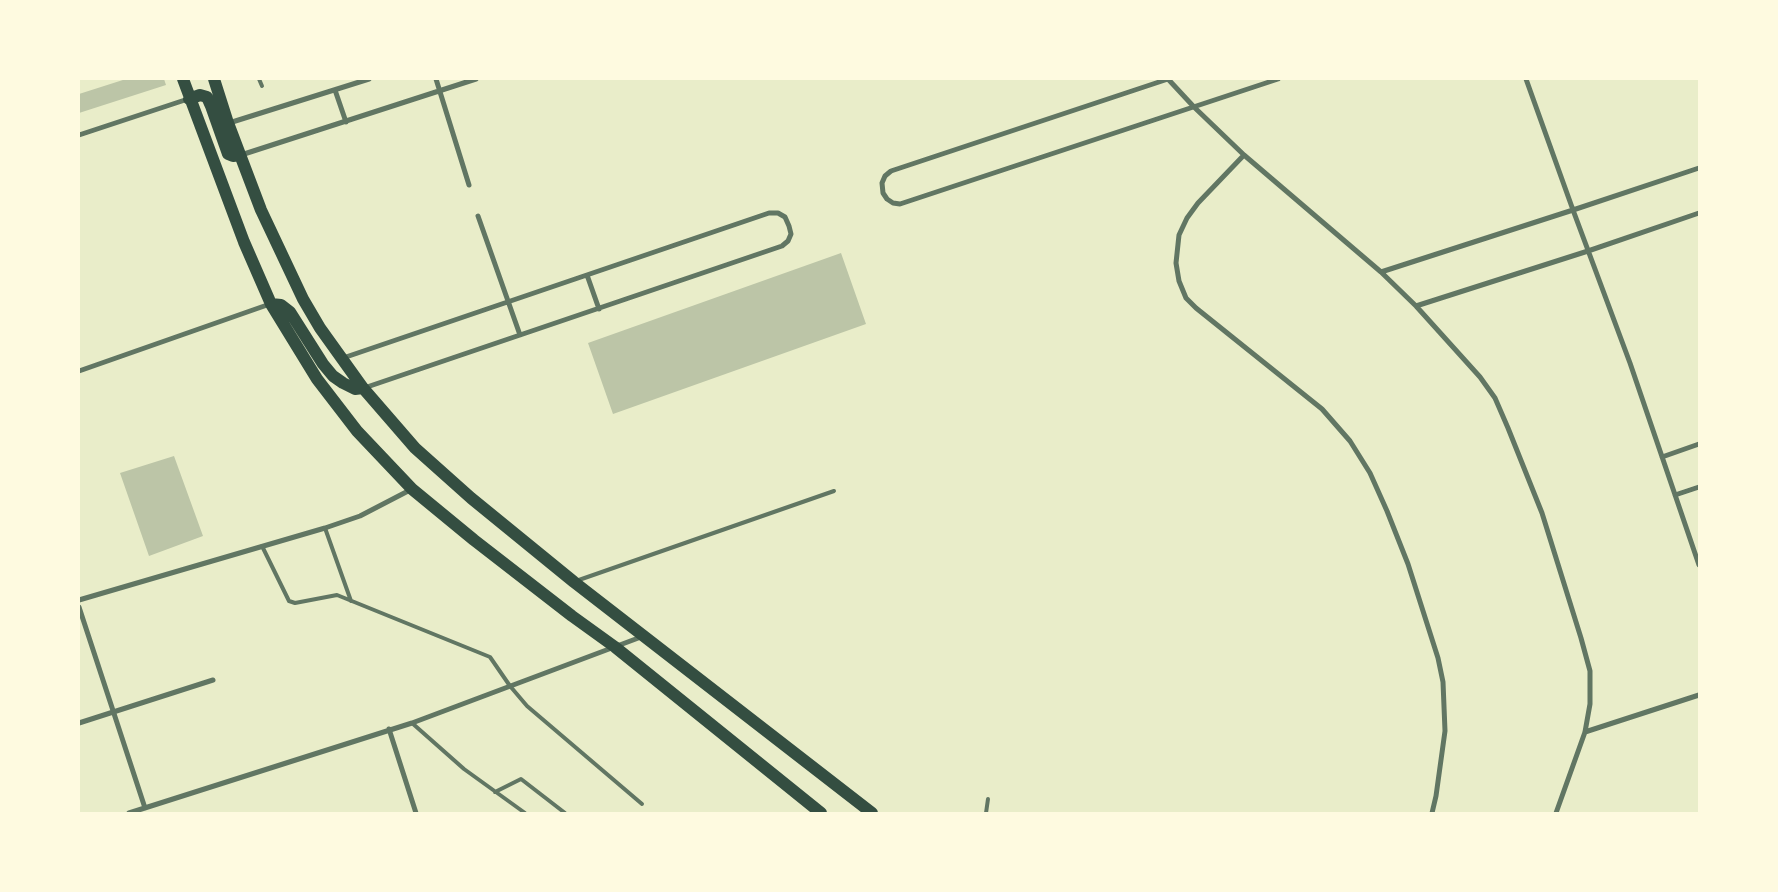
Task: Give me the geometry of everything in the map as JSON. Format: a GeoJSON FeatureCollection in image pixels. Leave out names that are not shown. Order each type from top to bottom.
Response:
{"type":"FeatureCollection","features":[{"type":"Feature","properties":{"kind":"main road"},"geometry":{"type":"LineString","coordinates":[[183,79],[244,242],[271,304],[312,371],[332,400],[358,431],[412,489],[514,572],[615,647],[821,813]]}},
{"type":"Feature","properties":{"kind":"main road"},"geometry":{"type":"LineString","coordinates":[[214,79],[223,125]]}},
{"type":"Feature","properties":{"kind":"main road"},"geometry":{"type":"LineString","coordinates":[[190,99],[200,95],[207,97],[240,155],[262,210],[303,299],[320,328],[363,388],[415,448],[471,498],[574,582],[872,813]]}},
{"type":"Feature","properties":{"kind":"main road"},"geometry":{"type":"LineString","coordinates":[[271,304],[281,305],[290,312],[323,364],[333,376],[355,389],[363,388]]}},
{"type":"Feature","properties":{"kind":"street"},"geometry":{"type":"LineString","coordinates":[[223,125],[369,79]]}},
{"type":"Feature","properties":{"kind":"street"},"geometry":{"type":"LineString","coordinates":[[436,79],[469,185]]}},
{"type":"Feature","properties":{"kind":"street"},"geometry":{"type":"LineString","coordinates":[[240,155],[476,79]]}},
{"type":"Feature","properties":{"kind":"street"},"geometry":{"type":"LineString","coordinates":[[1278,79],[1194,107],[900,204],[893,203],[883,193],[882,183],[885,176],[892,171],[1168,79],[1194,107],[1244,155],[1381,272],[1416,306],[1480,377],[1495,398],[1542,513],[1590,671],[1590,704],[1585,732],[1556,813]]}},
{"type":"Feature","properties":{"kind":"street"},"geometry":{"type":"LineString","coordinates":[[1526,79],[1630,363],[1699,565]]}},
{"type":"Feature","properties":{"kind":"street"},"geometry":{"type":"LineString","coordinates":[[336,90],[346,122]]}},
{"type":"Feature","properties":{"kind":"street"},"geometry":{"type":"LineString","coordinates":[[79,134],[190,99]]}},
{"type":"Feature","properties":{"kind":"street"},"geometry":{"type":"LineString","coordinates":[[1244,155],[1198,203],[1183,226],[1176,248],[1179,281],[1186,298],[1196,308],[1322,409],[1350,441],[1370,473],[1408,564],[1438,658],[1443,682],[1445,732],[1432,813]]}},
{"type":"Feature","properties":{"kind":"street"},"geometry":{"type":"LineString","coordinates":[[1381,272],[1699,168]]}},
{"type":"Feature","properties":{"kind":"street"},"geometry":{"type":"LineString","coordinates":[[341,358],[770,213],[778,214],[785,218],[790,226],[791,234],[788,241],[782,246],[363,388]]}},
{"type":"Feature","properties":{"kind":"street"},"geometry":{"type":"LineString","coordinates":[[1416,306],[1699,213]]}},
{"type":"Feature","properties":{"kind":"street"},"geometry":{"type":"LineString","coordinates":[[478,216],[520,335]]}},
{"type":"Feature","properties":{"kind":"street"},"geometry":{"type":"LineString","coordinates":[[587,275],[599,309]]}},
{"type":"Feature","properties":{"kind":"street"},"geometry":{"type":"LineString","coordinates":[[79,371],[271,304]]}},
{"type":"Feature","properties":{"kind":"street"},"geometry":{"type":"LineString","coordinates":[[1662,457],[1699,444]]}},
{"type":"Feature","properties":{"kind":"street"},"geometry":{"type":"LineString","coordinates":[[1675,495],[1699,487]]}},
{"type":"Feature","properties":{"kind":"street"},"geometry":{"type":"LineString","coordinates":[[79,600],[325,528],[360,516],[412,489]]}},
{"type":"Feature","properties":{"kind":"street"},"geometry":{"type":"LineString","coordinates":[[79,607],[145,808]]}},
{"type":"Feature","properties":{"kind":"street"},"geometry":{"type":"LineString","coordinates":[[129,813],[412,723],[643,636]]}},
{"type":"Feature","properties":{"kind":"street"},"geometry":{"type":"LineString","coordinates":[[79,723],[212,680]]}},
{"type":"Feature","properties":{"kind":"street"},"geometry":{"type":"LineString","coordinates":[[1585,732],[1699,695]]}},
{"type":"Feature","properties":{"kind":"street"},"geometry":{"type":"LineString","coordinates":[[390,729],[416,813]]}},
{"type":"Feature","properties":{"kind":"lane"},"geometry":{"type":"LineString","coordinates":[[259,79],[262,86]]}},
{"type":"Feature","properties":{"kind":"lane"},"geometry":{"type":"LineString","coordinates":[[574,582],[834,491]]}},
{"type":"Feature","properties":{"kind":"lane"},"geometry":{"type":"LineString","coordinates":[[325,528],[351,601]]}},
{"type":"Feature","properties":{"kind":"lane"},"geometry":{"type":"LineString","coordinates":[[262,546],[289,601],[295,603],[337,595],[490,657],[510,686],[527,706],[642,804]]}},
{"type":"Feature","properties":{"kind":"lane"},"geometry":{"type":"LineString","coordinates":[[412,723],[464,769],[525,813]]}},
{"type":"Feature","properties":{"kind":"lane"},"geometry":{"type":"LineString","coordinates":[[495,792],[521,779],[564,813]]}},
{"type":"Feature","properties":{"kind":"lane"},"geometry":{"type":"LineString","coordinates":[[986,813],[988,799]]}},
{"type":"Feature","properties":{"kind":"building"},"geometry":{"type":"Polygon","coordinates":[[[126,79],[164,79],[166,85],[79,113],[79,94],[126,79]]]}},
{"type":"Feature","properties":{"kind":"building"},"geometry":{"type":"Polygon","coordinates":[[[841,253],[866,324],[613,414],[588,343],[841,253]]]}},
{"type":"Feature","properties":{"kind":"building"},"geometry":{"type":"Polygon","coordinates":[[[174,456],[203,536],[149,556],[120,473],[174,456]]]}}]}
